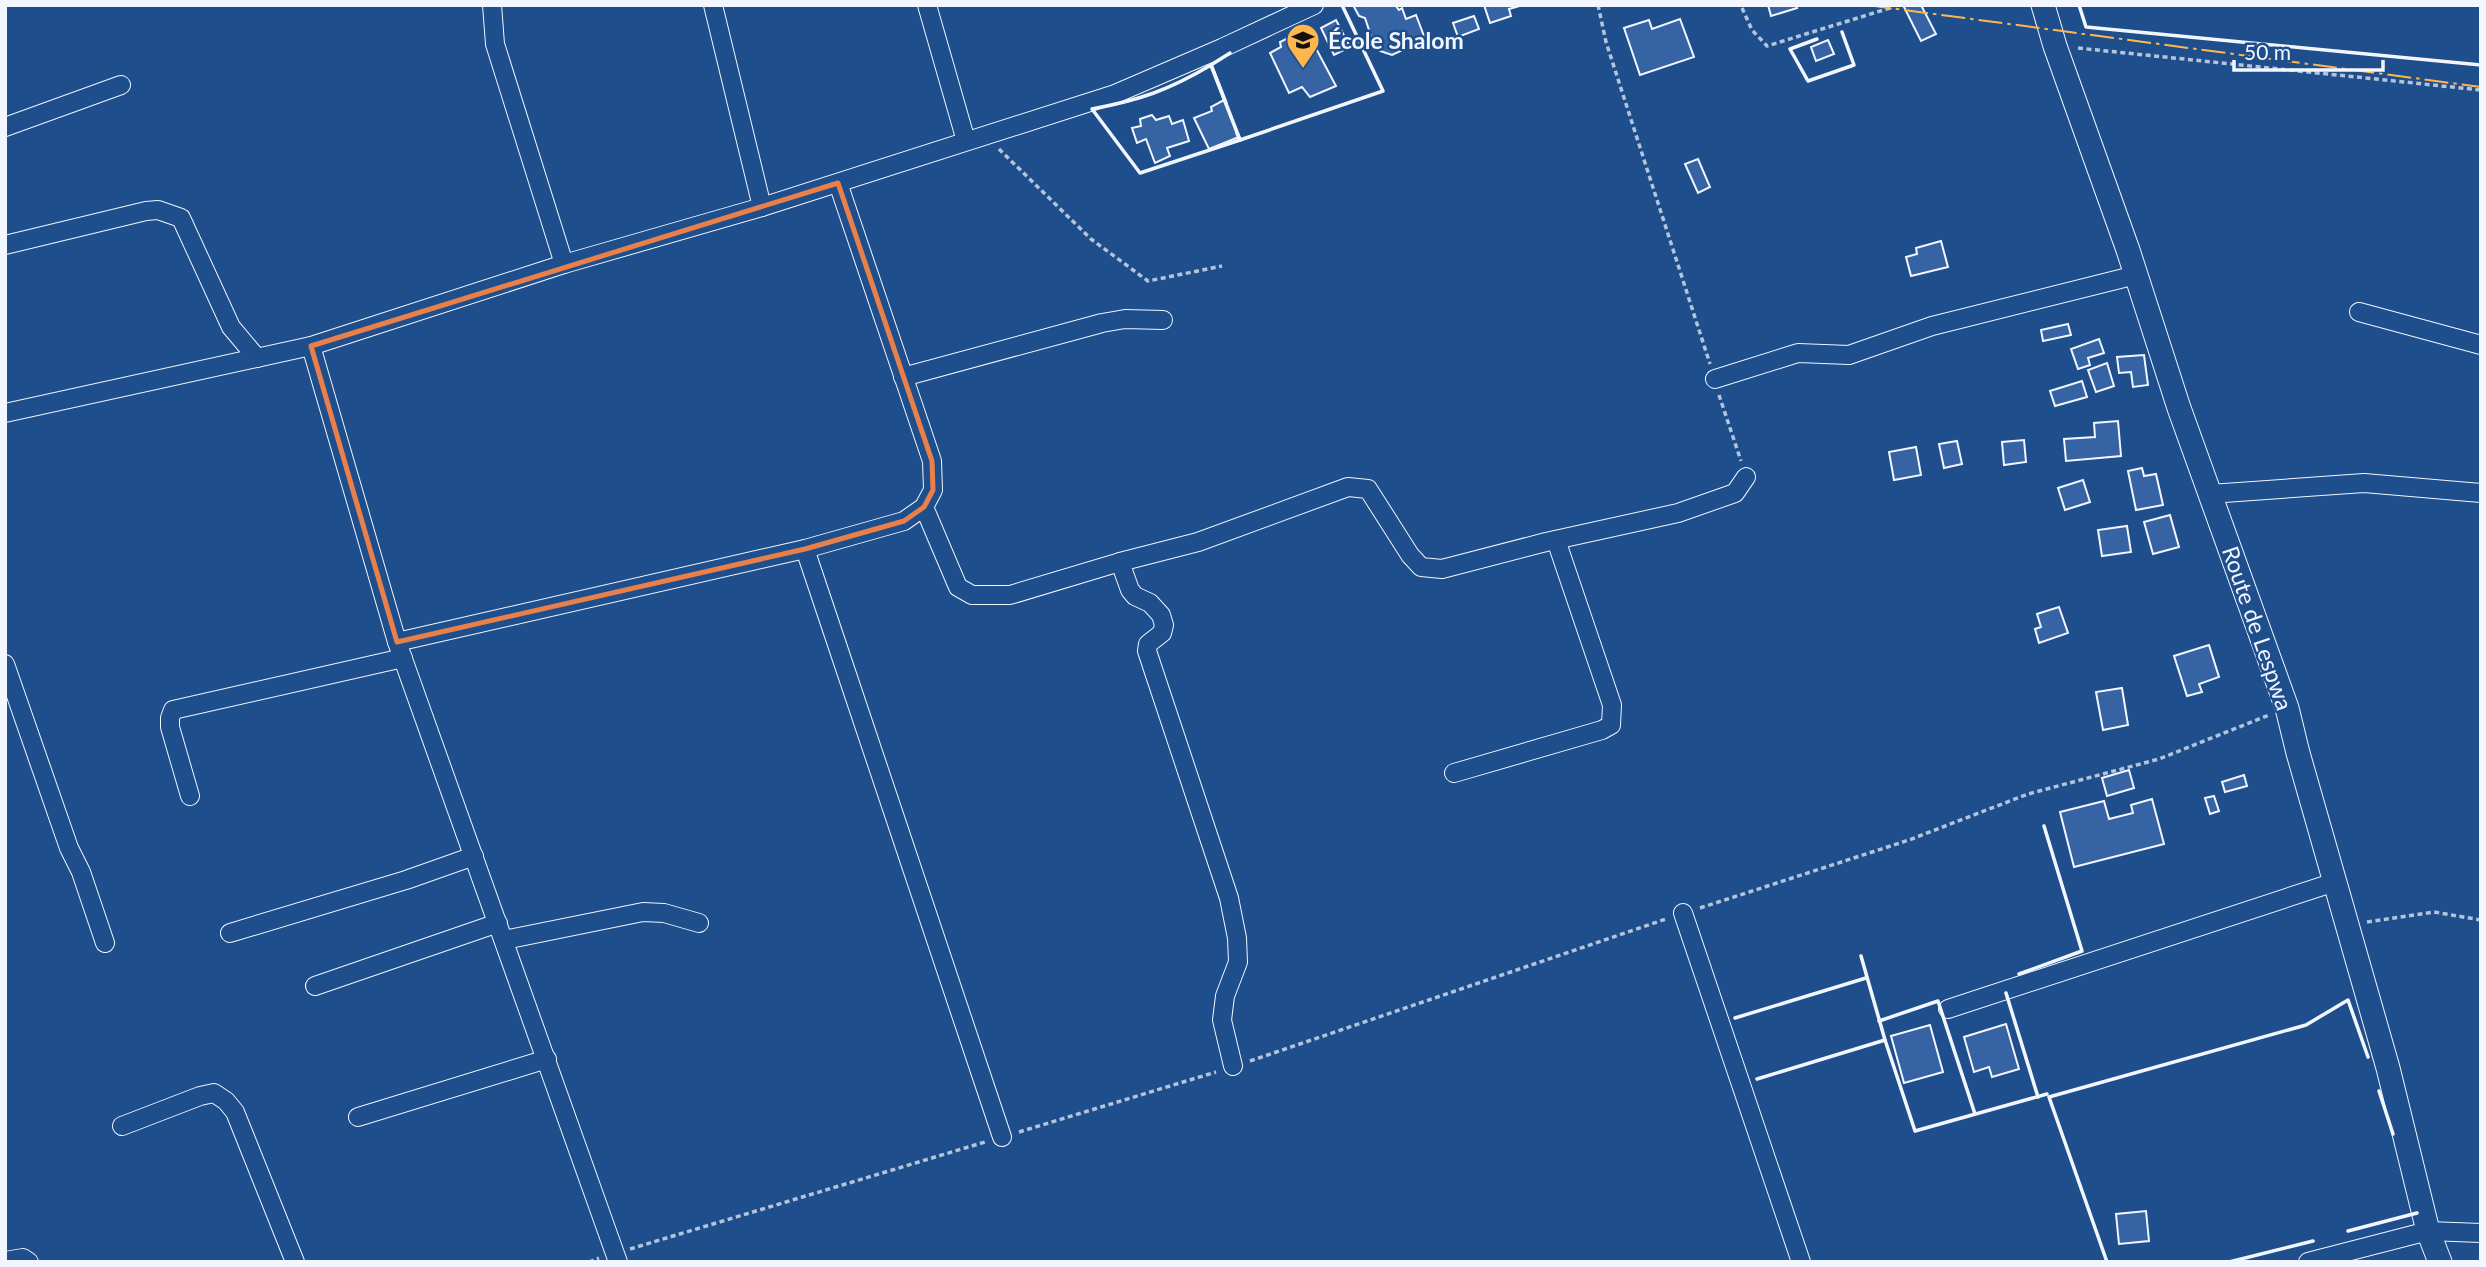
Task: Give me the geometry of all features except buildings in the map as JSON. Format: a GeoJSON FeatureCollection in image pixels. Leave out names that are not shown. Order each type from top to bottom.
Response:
{"type":"FeatureCollection","features":[{"type":"Feature","properties":{"kind":"street"},"geometry":{"type":"LineString","coordinates":[[492,5],[495,44],[564,264]]}},
{"type":"Feature","properties":{"kind":"street"},"geometry":{"type":"LineString","coordinates":[[713,5],[762,207]]}},
{"type":"Feature","properties":{"kind":"street"},"geometry":{"type":"LineString","coordinates":[[927,5],[966,141]]}},
{"type":"Feature","properties":{"kind":"street"},"geometry":{"type":"LineString","coordinates":[[5,413],[311,346],[564,264],[762,207],[1115,94],[1314,5]]}},
{"type":"Feature","properties":{"kind":"street","name":"Route de Lespwa"},"geometry":{"type":"LineString","coordinates":[[2043,5],[2179,408],[2287,708],[2388,1068],[2428,1231],[2440,1262]]}},
{"type":"Feature","properties":{"kind":"street"},"geometry":{"type":"LineString","coordinates":[[5,127],[121,85]]}},
{"type":"Feature","properties":{"kind":"street"},"geometry":{"type":"LineString","coordinates":[[190,796],[170,727],[173,710],[400,650],[805,549],[904,521],[924,507],[933,490],[932,461],[838,183]]}},
{"type":"Feature","properties":{"kind":"street"},"geometry":{"type":"LineString","coordinates":[[5,245],[146,211],[158,210],[181,219],[231,327],[257,358]]}},
{"type":"Feature","properties":{"kind":"street"},"geometry":{"type":"LineString","coordinates":[[1714,379],[1798,353],[1849,355],[1932,326],[2136,275]]}},
{"type":"Feature","properties":{"kind":"street"},"geometry":{"type":"LineString","coordinates":[[2359,312],[2481,345]]}},
{"type":"Feature","properties":{"kind":"street"},"geometry":{"type":"LineString","coordinates":[[903,377],[1102,323],[1125,319],[1163,320]]}},
{"type":"Feature","properties":{"kind":"street"},"geometry":{"type":"LineString","coordinates":[[311,346],[400,650],[617,1257]]}},
{"type":"Feature","properties":{"kind":"street"},"geometry":{"type":"LineString","coordinates":[[924,507],[958,587],[972,595],[1010,595],[1198,542],[1348,487],[1368,489],[1410,555],[1421,567],[1442,569],[1678,513],[1735,493],[1746,477]]}},
{"type":"Feature","properties":{"kind":"street"},"geometry":{"type":"LineString","coordinates":[[2210,494],[2364,483],[2481,493]]}},
{"type":"Feature","properties":{"kind":"street"},"geometry":{"type":"LineString","coordinates":[[1454,773],[1602,730],[1611,724],[1612,705],[1556,540]]}},
{"type":"Feature","properties":{"kind":"street"},"geometry":{"type":"LineString","coordinates":[[805,549],[1002,1137]]}},
{"type":"Feature","properties":{"kind":"street"},"geometry":{"type":"LineString","coordinates":[[1120,562],[1130,590],[1135,596],[1150,603],[1161,615],[1164,625],[1162,633],[1148,644],[1147,651],[1229,898],[1237,938],[1238,962],[1225,996],[1222,1020],[1233,1066]]}},
{"type":"Feature","properties":{"kind":"street"},"geometry":{"type":"LineString","coordinates":[[5,664],[105,943]]}},
{"type":"Feature","properties":{"kind":"street"},"geometry":{"type":"LineString","coordinates":[[230,933],[406,880],[474,856]]}},
{"type":"Feature","properties":{"kind":"street"},"geometry":{"type":"LineString","coordinates":[[1948,1009],[2335,882]]}},
{"type":"Feature","properties":{"kind":"street"},"geometry":{"type":"LineString","coordinates":[[504,940],[643,912],[664,913],[699,923]]}},
{"type":"Feature","properties":{"kind":"street"},"geometry":{"type":"LineString","coordinates":[[1683,913],[1801,1262]]}},
{"type":"Feature","properties":{"kind":"street"},"geometry":{"type":"LineString","coordinates":[[315,986],[498,922]]}},
{"type":"Feature","properties":{"kind":"street"},"geometry":{"type":"LineString","coordinates":[[358,1116],[547,1059]]}},
{"type":"Feature","properties":{"kind":"street"},"geometry":{"type":"LineString","coordinates":[[122,1126],[200,1096],[214,1093],[226,1101],[235,1112],[295,1262]]}},
{"type":"Feature","properties":{"kind":"street"},"geometry":{"type":"LineString","coordinates":[[2308,1262],[2428,1231],[2481,1233]]}},
{"type":"Feature","properties":{"kind":"street"},"geometry":{"type":"LineString","coordinates":[[5,1261],[23,1258],[29,1262]]}},
{"type":"Feature","properties":{"kind":"path"},"geometry":{"type":"LineString","coordinates":[[1598,5],[1606,42],[1746,477]]}},
{"type":"Feature","properties":{"kind":"path"},"geometry":{"type":"LineString","coordinates":[[1742,8],[1752,30],[1767,46],[1890,8],[1890,5]]}},
{"type":"Feature","properties":{"kind":"path"},"geometry":{"type":"LineString","coordinates":[[2055,46],[2481,90]]}},
{"type":"Feature","properties":{"kind":"path"},"geometry":{"type":"LineString","coordinates":[[985,135],[1091,239],[1148,281],[1222,266]]}},
{"type":"Feature","properties":{"kind":"path"},"geometry":{"type":"LineString","coordinates":[[589,1262],[617,1257],[1233,1066],[1683,913],[1909,840],[2028,794],[2159,759],[2287,708]]}},
{"type":"Feature","properties":{"kind":"path"},"geometry":{"type":"LineString","coordinates":[[2347,925],[2434,912],[2481,920]]}},
{"type":"Feature","properties":{"kind":"highlighted area"},"geometry":{"type":"Polygon","coordinates":[[[838,183],[932,461],[933,490],[924,507],[904,521],[805,549],[397,642],[311,346],[838,183]]]}},
{"type":"Feature","properties":{"kind":"wall"},"geometry":{"type":"LineString","coordinates":[[1237,133],[1240,140],[1383,91],[1342,5]]}},
{"type":"Feature","properties":{"kind":"wall"},"geometry":{"type":"LineString","coordinates":[[2079,5],[2086,27],[2481,65]]}},
{"type":"Feature","properties":{"kind":"wall"},"geometry":{"type":"LineString","coordinates":[[1817,39],[1790,49],[1808,81],[1854,65],[1842,32]]}},
{"type":"Feature","properties":{"kind":"wall"},"geometry":{"type":"LineString","coordinates":[[1226,103],[1211,65],[1230,53]]}},
{"type":"Feature","properties":{"kind":"wall"},"geometry":{"type":"LineString","coordinates":[[1211,65],[1240,140],[1140,173],[1092,109],[1154,93],[1211,65]]}},
{"type":"Feature","properties":{"kind":"wall"},"geometry":{"type":"LineString","coordinates":[[2019,974],[2082,951],[2044,826]]}},
{"type":"Feature","properties":{"kind":"wall"},"geometry":{"type":"LineString","coordinates":[[1861,956],[1915,1131],[2047,1094]]}},
{"type":"Feature","properties":{"kind":"wall"},"geometry":{"type":"LineString","coordinates":[[1735,1018],[1866,978]]}},
{"type":"Feature","properties":{"kind":"wall"},"geometry":{"type":"LineString","coordinates":[[2006,993],[2038,1097]]}},
{"type":"Feature","properties":{"kind":"wall"},"geometry":{"type":"LineString","coordinates":[[2107,1262],[2049,1097],[2306,1025],[2348,1000],[2368,1057]]}},
{"type":"Feature","properties":{"kind":"wall"},"geometry":{"type":"LineString","coordinates":[[1879,1021],[1938,1001],[1975,1114]]}},
{"type":"Feature","properties":{"kind":"wall"},"geometry":{"type":"LineString","coordinates":[[1757,1079],[1885,1040]]}},
{"type":"Feature","properties":{"kind":"wall"},"geometry":{"type":"LineString","coordinates":[[2379,1091],[2393,1134]]}},
{"type":"Feature","properties":{"kind":"wall"},"geometry":{"type":"LineString","coordinates":[[2348,1231],[2417,1213]]}},
{"type":"Feature","properties":{"kind":"wall"},"geometry":{"type":"LineString","coordinates":[[2229,1262],[2313,1241]]}},
{"type":"Feature","properties":{"kind":"power"},"geometry":{"type":"LineString","coordinates":[[1867,5],[2481,87]]}},
{"type":"Feature","properties":{"kind":"place","name":"École Shalom"},"geometry":{"type":"Point","coordinates":[1303,70]}}]}
